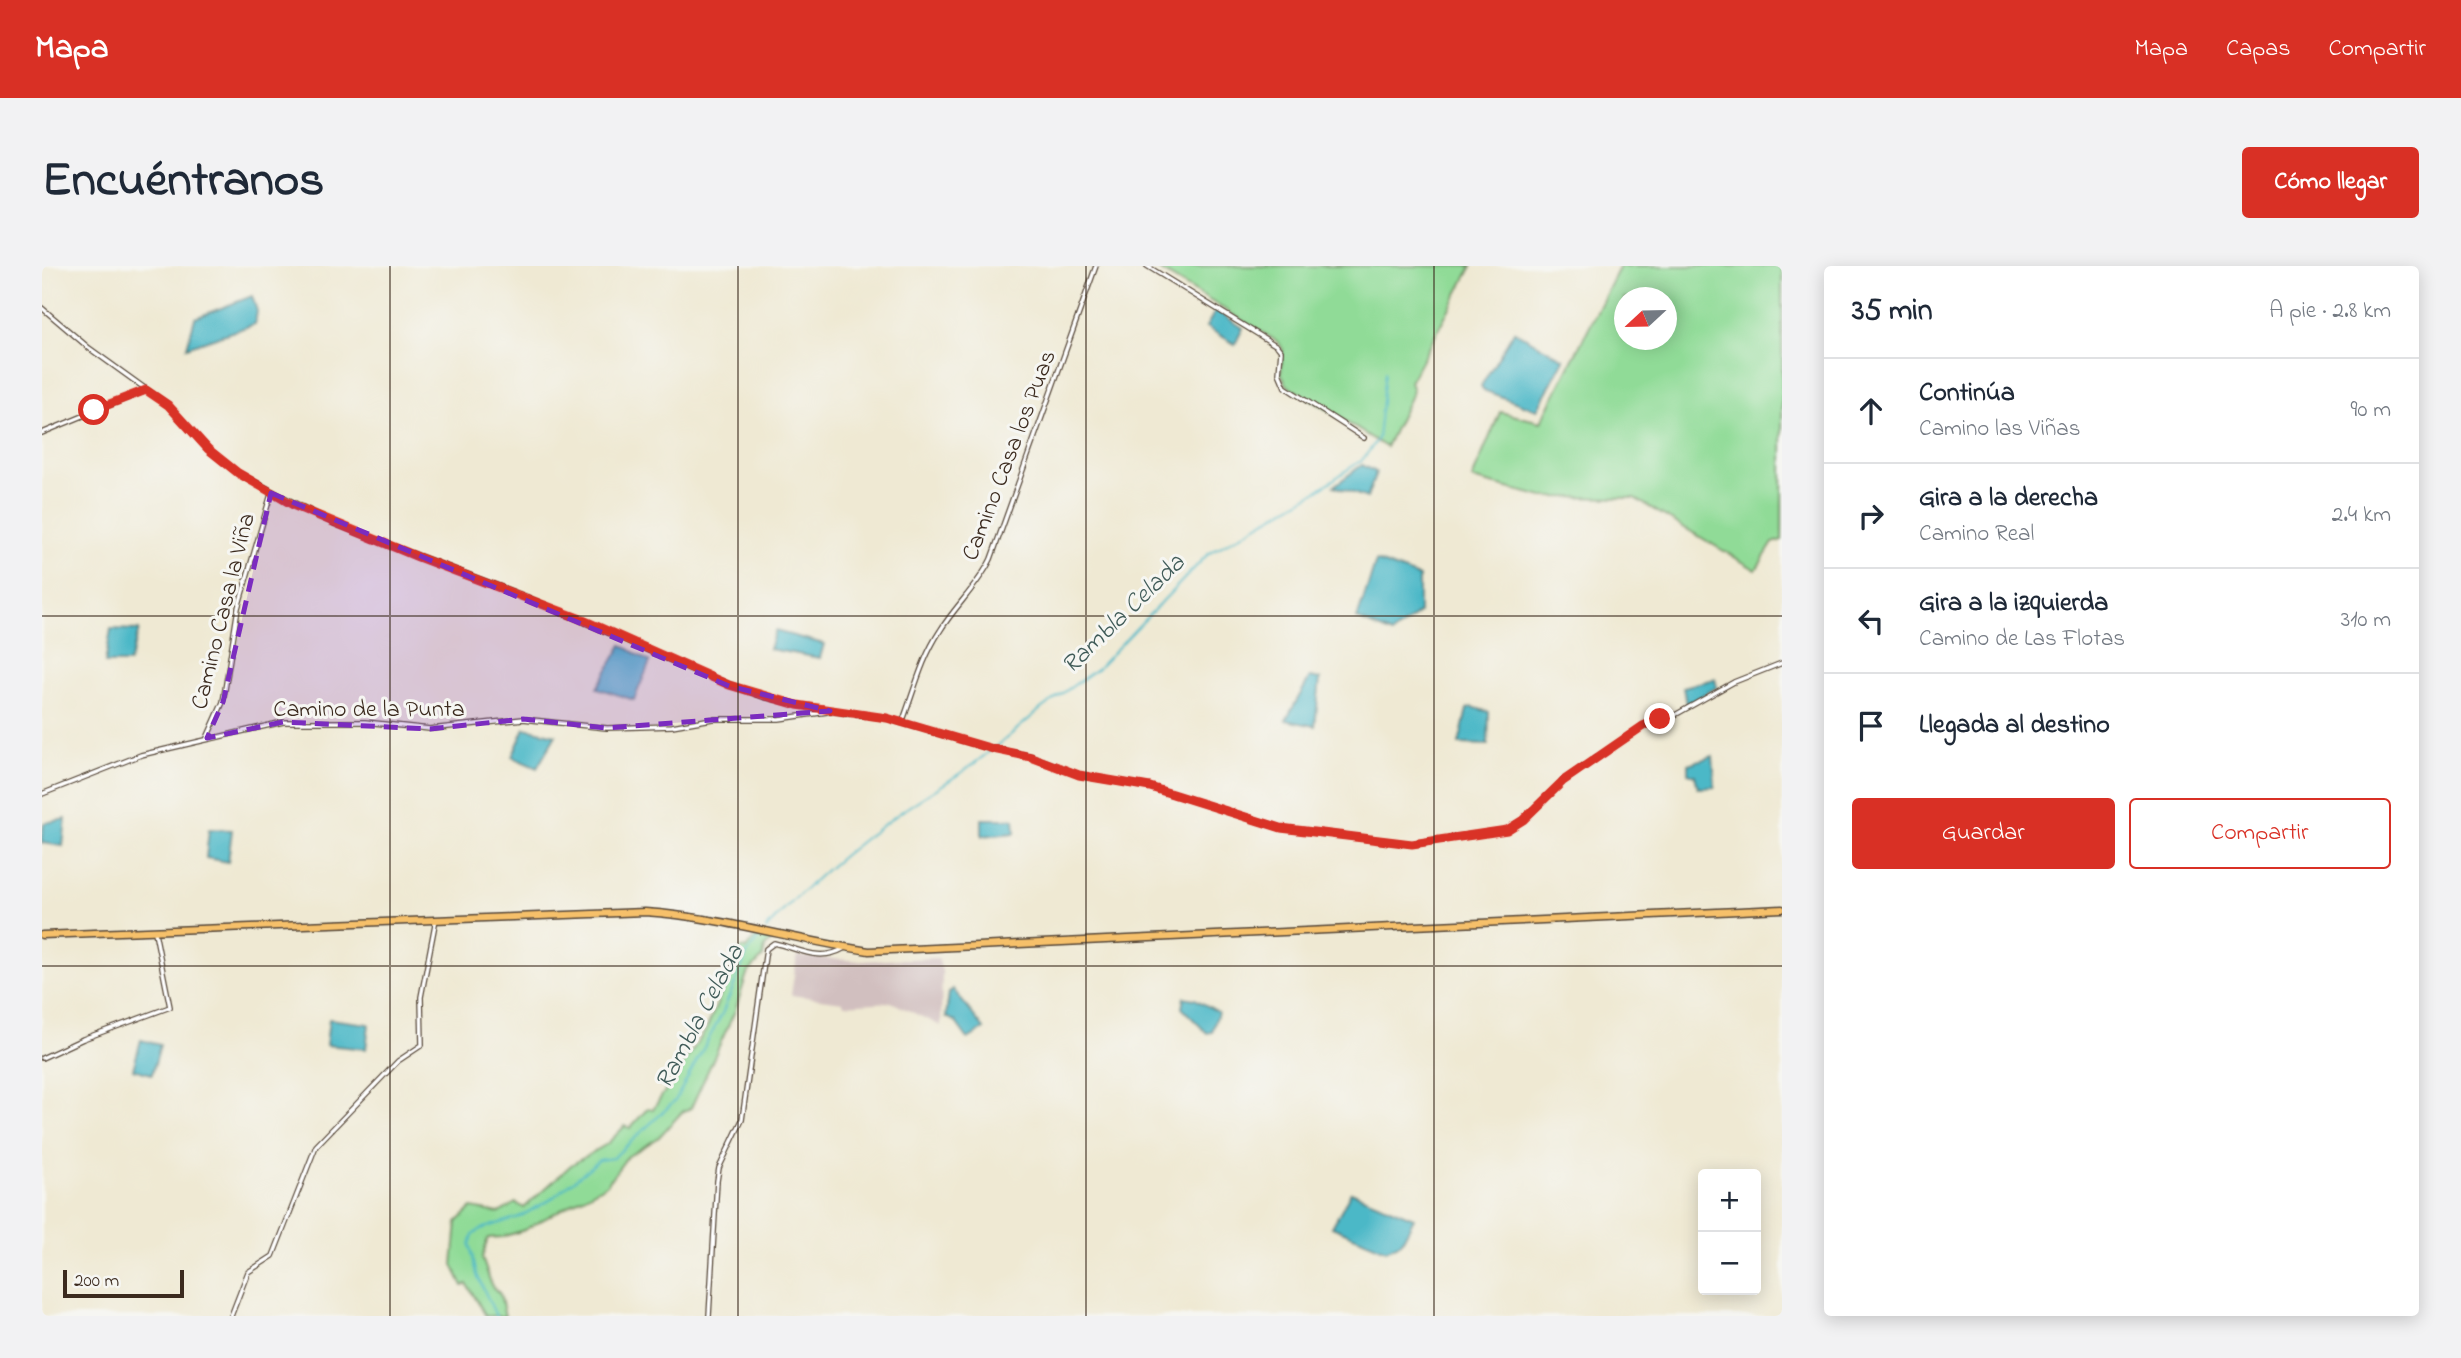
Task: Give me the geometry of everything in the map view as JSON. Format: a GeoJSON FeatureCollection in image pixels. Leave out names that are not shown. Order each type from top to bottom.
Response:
{"type":"FeatureCollection","features":[{"type":"Feature","properties":{"kind":"main road"},"geometry":{"type":"LineString","coordinates":[[42,934],[645,912],[719,920],[869,951],[1782,909]]}},
{"type":"Feature","properties":{"kind":"street","name":"Camino Casa los Puas"},"geometry":{"type":"LineString","coordinates":[[902,723],[934,641],[991,559],[1096,266]]}},
{"type":"Feature","properties":{"kind":"street"},"geometry":{"type":"LineString","coordinates":[[1147,266],[1277,346],[1281,351],[1279,373],[1283,384],[1364,438]]}},
{"type":"Feature","properties":{"kind":"street"},"geometry":{"type":"LineString","coordinates":[[42,308],[168,405],[208,449],[238,473],[271,493],[335,524],[561,611],[729,685],[763,697],[830,711],[887,718],[993,749],[1031,757],[1079,775],[1150,787],[1308,834],[1420,844],[1507,830],[1523,820],[1563,781],[1643,726],[1675,715],[1734,682],[1782,663]]}},
{"type":"Feature","properties":{"kind":"street"},"geometry":{"type":"LineString","coordinates":[[42,433],[146,390]]}},
{"type":"Feature","properties":{"kind":"street","name":"Camino Casa la Viña"},"geometry":{"type":"LineString","coordinates":[[207,738],[223,702],[239,608],[271,493]]}},
{"type":"Feature","properties":{"kind":"street","name":"Camino de la Punta"},"geometry":{"type":"LineString","coordinates":[[42,794],[141,755],[283,722],[365,722],[430,729],[523,719],[607,728],[672,726],[712,719],[779,719],[830,711]]}},
{"type":"Feature","properties":{"kind":"street"},"geometry":{"type":"LineString","coordinates":[[231,1316],[248,1272],[273,1256],[316,1146],[398,1061],[422,1045],[421,997],[436,919]]}},
{"type":"Feature","properties":{"kind":"street"},"geometry":{"type":"LineString","coordinates":[[42,1058],[83,1039],[170,1007],[155,930]]}},
{"type":"Feature","properties":{"kind":"street"},"geometry":{"type":"LineString","coordinates":[[709,1316],[719,1168],[742,1120],[766,949],[774,943],[798,952],[824,955],[845,948]]}},
{"type":"Feature","properties":{"kind":"highlighted area"},"geometry":{"type":"Polygon","coordinates":[[[271,493],[729,686],[830,711],[607,728],[523,719],[430,729],[283,722],[207,738],[223,702],[271,493]]]}},
{"type":"Feature","properties":{"kind":"shaded area"},"geometry":{"type":"Polygon","coordinates":[[[797,956],[861,961],[938,958],[942,971],[941,1026],[891,1002],[844,1005],[843,1002],[791,995],[797,956]]]}},
{"type":"Feature","properties":{"kind":"green space"},"geometry":{"type":"Polygon","coordinates":[[[1153,266],[1472,266],[1410,382],[1413,391],[1386,447],[1287,385],[1281,373],[1283,349],[1278,342],[1153,266]]]}},
{"type":"Feature","properties":{"kind":"green space"},"geometry":{"type":"Polygon","coordinates":[[[1620,266],[1782,266],[1782,540],[1773,543],[1756,570],[1634,498],[1543,497],[1472,479],[1500,412],[1541,422],[1620,266]]]}},
{"type":"Feature","properties":{"kind":"green space"},"geometry":{"type":"Polygon","coordinates":[[[757,934],[774,938],[765,947],[763,957],[747,974],[735,1011],[691,1108],[682,1112],[658,1138],[627,1157],[607,1184],[524,1230],[503,1237],[488,1238],[482,1258],[492,1286],[500,1294],[505,1316],[486,1316],[467,1284],[463,1286],[453,1265],[457,1222],[472,1208],[499,1213],[516,1203],[524,1208],[571,1165],[607,1144],[625,1126],[630,1128],[648,1108],[653,1109],[706,1030],[741,948],[746,949],[757,934]]]}},
{"type":"Feature","properties":{"kind":"water"},"geometry":{"type":"Polygon","coordinates":[[[252,296],[257,311],[255,324],[187,347],[195,318],[252,296]]]}},
{"type":"Feature","properties":{"kind":"water"},"geometry":{"type":"Polygon","coordinates":[[[1216,310],[1243,328],[1235,344],[1206,327],[1216,310]]]}},
{"type":"Feature","properties":{"kind":"water"},"geometry":{"type":"Polygon","coordinates":[[[1514,331],[1564,359],[1537,410],[1483,390],[1481,386],[1514,331]]]}},
{"type":"Feature","properties":{"kind":"water"},"geometry":{"type":"Polygon","coordinates":[[[1362,465],[1376,472],[1367,498],[1334,486],[1362,465]]]}},
{"type":"Feature","properties":{"kind":"water"},"geometry":{"type":"Polygon","coordinates":[[[1376,561],[1419,577],[1419,613],[1392,634],[1357,619],[1376,561]]]}},
{"type":"Feature","properties":{"kind":"water"},"geometry":{"type":"Polygon","coordinates":[[[111,629],[139,630],[129,663],[105,663],[111,629]]]}},
{"type":"Feature","properties":{"kind":"water"},"geometry":{"type":"Polygon","coordinates":[[[775,631],[824,644],[820,658],[769,649],[775,631]]]}},
{"type":"Feature","properties":{"kind":"water"},"geometry":{"type":"Polygon","coordinates":[[[622,645],[650,662],[634,700],[597,688],[622,645]]]}},
{"type":"Feature","properties":{"kind":"water"},"geometry":{"type":"Polygon","coordinates":[[[1310,677],[1320,679],[1315,726],[1286,720],[1310,677]]]}},
{"type":"Feature","properties":{"kind":"water"},"geometry":{"type":"Polygon","coordinates":[[[1715,679],[1717,687],[1686,705],[1683,687],[1715,679]]]}},
{"type":"Feature","properties":{"kind":"water"},"geometry":{"type":"Polygon","coordinates":[[[1472,707],[1489,712],[1488,745],[1459,744],[1467,709],[1472,707]]]}},
{"type":"Feature","properties":{"kind":"water"},"geometry":{"type":"Polygon","coordinates":[[[525,728],[556,735],[537,768],[512,757],[525,728]]]}},
{"type":"Feature","properties":{"kind":"water"},"geometry":{"type":"Polygon","coordinates":[[[1713,756],[1715,787],[1698,788],[1695,775],[1688,773],[1688,764],[1713,756]]]}},
{"type":"Feature","properties":{"kind":"water"},"geometry":{"type":"Polygon","coordinates":[[[66,819],[63,846],[42,843],[44,823],[66,819]]]}},
{"type":"Feature","properties":{"kind":"water"},"geometry":{"type":"Polygon","coordinates":[[[982,819],[1014,819],[1015,833],[982,836],[982,819]]]}},
{"type":"Feature","properties":{"kind":"water"},"geometry":{"type":"Polygon","coordinates":[[[209,829],[232,830],[228,862],[206,858],[209,829]]]}},
{"type":"Feature","properties":{"kind":"water"},"geometry":{"type":"Polygon","coordinates":[[[953,989],[984,1029],[968,1039],[955,1021],[946,1017],[949,993],[953,989]]]}},
{"type":"Feature","properties":{"kind":"water"},"geometry":{"type":"Polygon","coordinates":[[[1184,997],[1195,999],[1218,1012],[1212,1032],[1207,1033],[1182,1008],[1184,997]]]}},
{"type":"Feature","properties":{"kind":"water"},"geometry":{"type":"Polygon","coordinates":[[[329,1019],[369,1024],[366,1049],[326,1045],[329,1019]]]}},
{"type":"Feature","properties":{"kind":"water"},"geometry":{"type":"Polygon","coordinates":[[[141,1040],[160,1045],[152,1074],[133,1069],[141,1040]]]}},
{"type":"Feature","properties":{"kind":"water"},"geometry":{"type":"Polygon","coordinates":[[[1351,1192],[1414,1218],[1401,1243],[1386,1250],[1332,1227],[1351,1192]]]}},
{"type":"Feature","properties":{"kind":"waterway","name":"Rambla Celada"},"geometry":{"type":"LineString","coordinates":[[995,748],[1042,708],[1098,668],[1208,554],[1317,491],[1363,459],[1378,439],[1385,372]]}},
{"type":"Feature","properties":{"kind":"waterway","name":"Rambla Celada"},"geometry":{"type":"LineString","coordinates":[[766,929],[813,882],[864,839],[990,751]]}},
{"type":"Feature","properties":{"kind":"waterway","name":"Rambla Celada"},"geometry":{"type":"LineString","coordinates":[[496,1316],[477,1275],[470,1245],[473,1235],[481,1229],[519,1217],[550,1200],[599,1160],[613,1158],[675,1101],[722,1014],[747,954],[762,933]]}},
{"type":"Feature","properties":{"kind":"route"},"geometry":{"type":"LineString","coordinates":[[94,410],[146,390],[168,405],[208,449],[238,473],[295,506],[418,557],[581,619],[692,670],[763,697],[830,711],[887,718],[944,736],[1011,751],[1079,775],[1150,787],[1308,834],[1420,844],[1507,830],[1523,820],[1563,781],[1643,726],[1660,719]]}}]}
